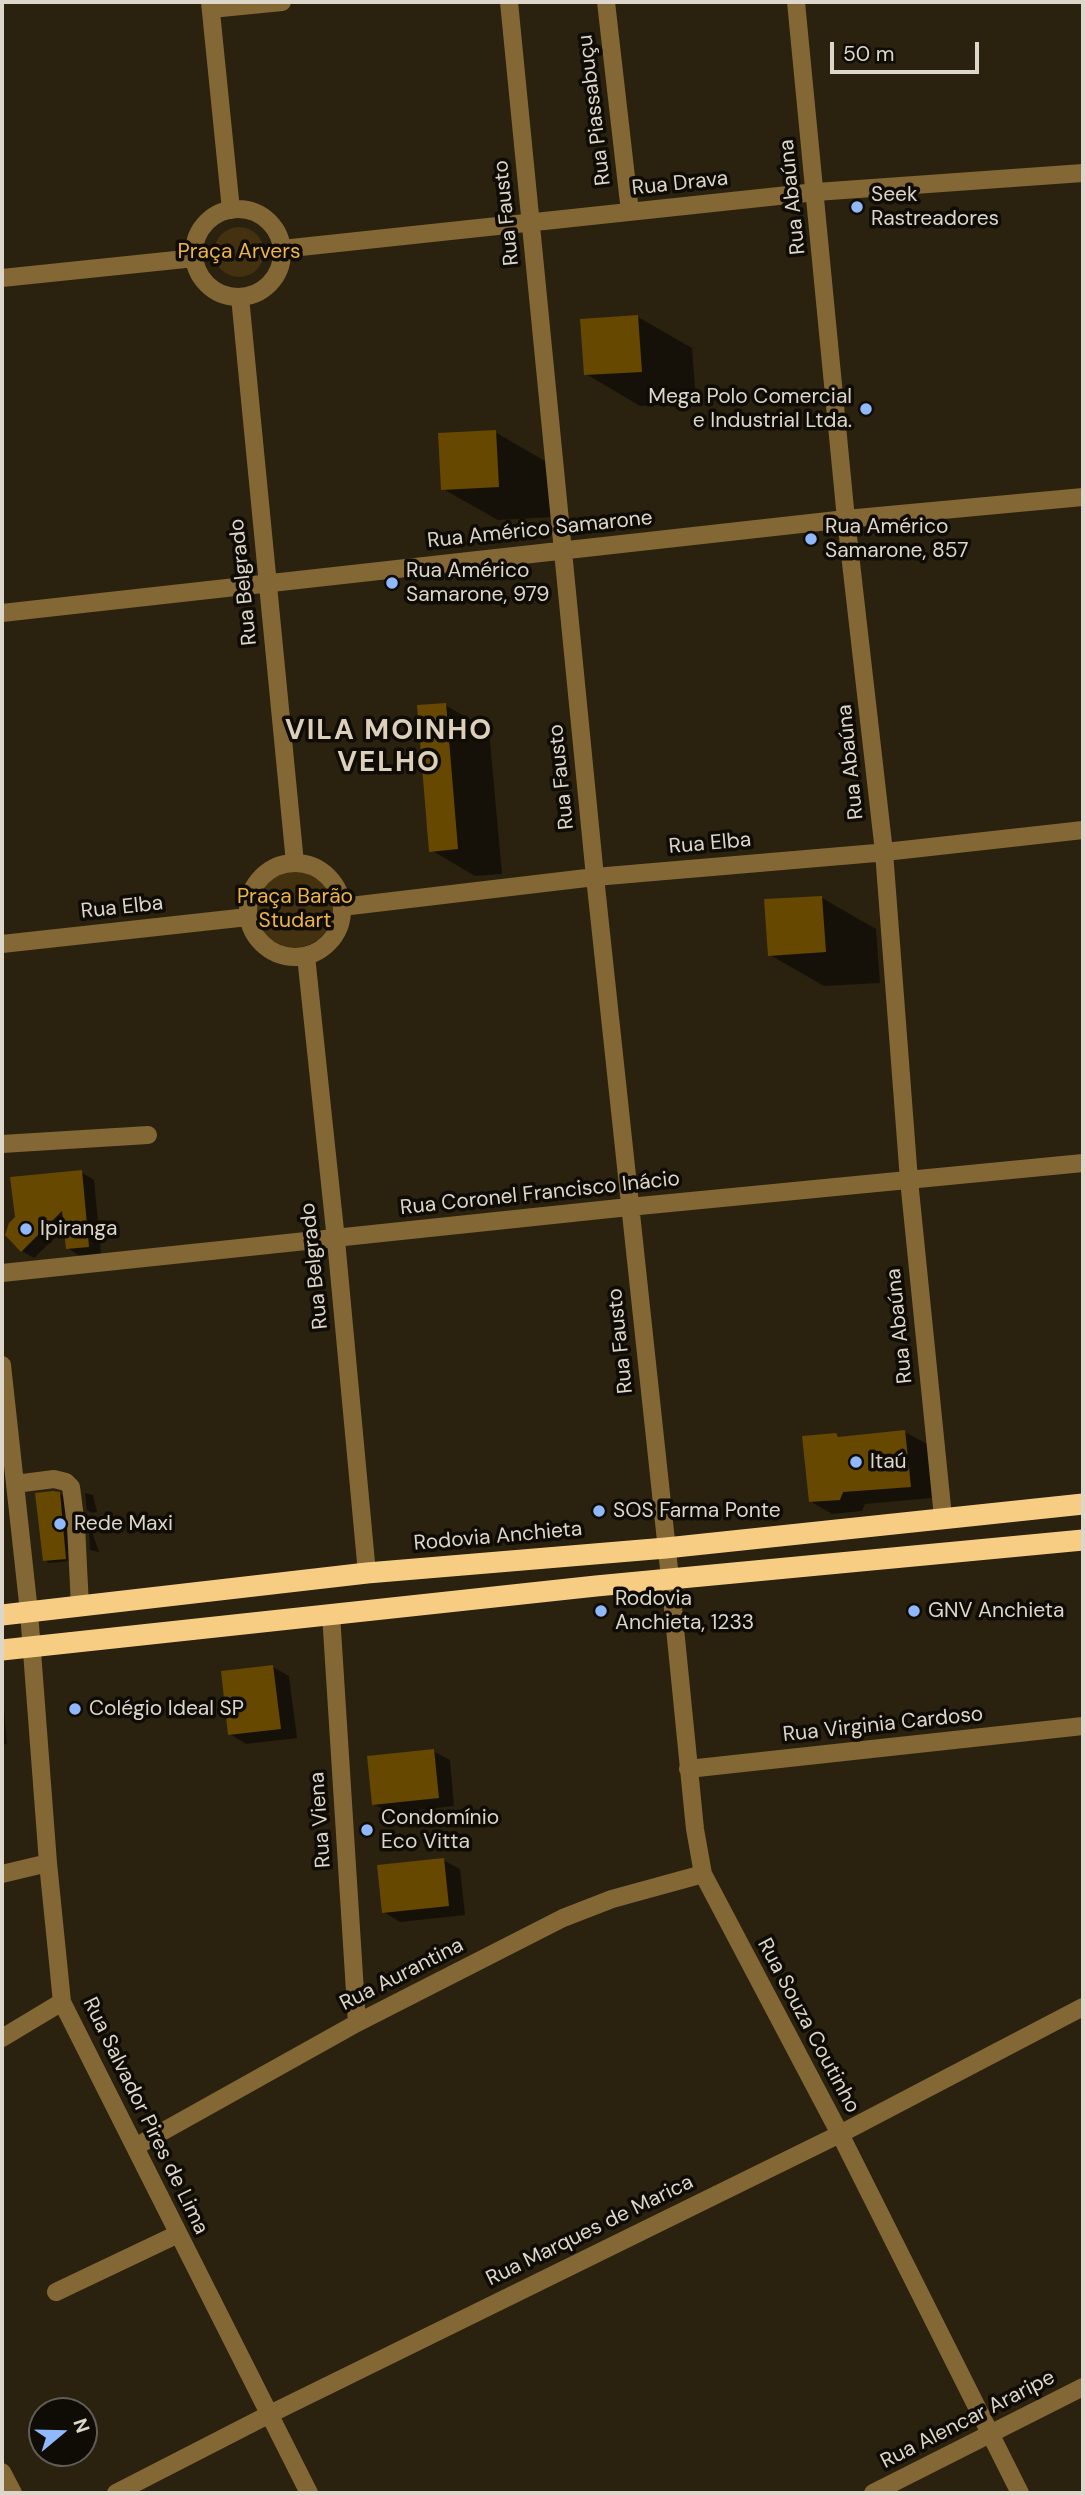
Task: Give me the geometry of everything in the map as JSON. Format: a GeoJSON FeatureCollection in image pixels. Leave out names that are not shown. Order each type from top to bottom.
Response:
{"type":"FeatureCollection","features":[{"type":"Feature","properties":{"kind":"highway","name":"Rodovia Anchieta"},"geometry":{"type":"LineString","coordinates":[[2,1615],[367,1573],[666,1548],[1083,1504]]}},
{"type":"Feature","properties":{"kind":"highway"},"geometry":{"type":"LineString","coordinates":[[2,1650],[670,1578],[1083,1541]]}},
{"type":"Feature","properties":{"kind":"street"},"geometry":{"type":"LineString","coordinates":[[231,210],[210,5],[282,2]]}},
{"type":"Feature","properties":{"kind":"street","name":"Rua Fausto"},"geometry":{"type":"LineString","coordinates":[[509,2],[595,877],[666,1548]]}},
{"type":"Feature","properties":{"kind":"street","name":"Rua Piassabuçu"},"geometry":{"type":"LineString","coordinates":[[606,2],[630,212]]}},
{"type":"Feature","properties":{"kind":"street","name":"Rua Abaúna"},"geometry":{"type":"LineString","coordinates":[[796,2],[846,519],[884,852],[909,1180],[943,1517]]}},
{"type":"Feature","properties":{"kind":"street","name":"Rua Drava"},"geometry":{"type":"LineString","coordinates":[[282,249],[816,192],[1083,173]]}},
{"type":"Feature","properties":{"kind":"street"},"geometry":{"type":"LineString","coordinates":[[231,210],[248,210],[265,218],[276,232],[282,249],[281,263],[271,282],[260,291],[240,297],[224,294],[210,286],[200,274],[195,258],[196,242],[203,227],[215,216],[231,210]]}},
{"type":"Feature","properties":{"kind":"street"},"geometry":{"type":"LineString","coordinates":[[2,278],[195,258]]}},
{"type":"Feature","properties":{"kind":"street","name":"Rua Belgrado"},"geometry":{"type":"LineString","coordinates":[[240,297],[295,863]]}},
{"type":"Feature","properties":{"kind":"street","name":"Rua Américo Samarone"},"geometry":{"type":"LineString","coordinates":[[2,613],[846,519],[1083,497]]}},
{"type":"Feature","properties":{"kind":"street","name":"Rua Elba"},"geometry":{"type":"LineString","coordinates":[[342,907],[595,877],[884,852],[1083,830]]}},
{"type":"Feature","properties":{"kind":"street"},"geometry":{"type":"LineString","coordinates":[[295,863],[315,868],[332,881],[342,907],[341,920],[328,944],[306,956],[293,958],[268,949],[258,940],[248,917],[249,901],[255,886],[265,874],[279,866],[295,863]]}},
{"type":"Feature","properties":{"kind":"street","name":"Rua Elba"},"geometry":{"type":"LineString","coordinates":[[2,944],[248,917]]}},
{"type":"Feature","properties":{"kind":"street","name":"Rua Belgrado"},"geometry":{"type":"LineString","coordinates":[[306,956],[367,1573]]}},
{"type":"Feature","properties":{"kind":"street"},"geometry":{"type":"LineString","coordinates":[[2,1144],[148,1135]]}},
{"type":"Feature","properties":{"kind":"street","name":"Rua Coronel Francisco Inácio"},"geometry":{"type":"LineString","coordinates":[[2,1273],[336,1240],[629,1207],[1083,1163]]}},
{"type":"Feature","properties":{"kind":"street","name":"Rua Salvador Pires de Lima"},"geometry":{"type":"LineString","coordinates":[[2,1365],[29,1612],[48,1863],[62,2002],[309,2493]]}},
{"type":"Feature","properties":{"kind":"street"},"geometry":{"type":"LineString","coordinates":[[15,1483],[54,1479],[66,1482],[71,1487],[80,1606]]}},
{"type":"Feature","properties":{"kind":"street","name":"Rua Souza Coutinho"},"geometry":{"type":"LineString","coordinates":[[666,1548],[688,1769],[703,1874],[840,2134],[1020,2493]]}},
{"type":"Feature","properties":{"kind":"street","name":"Rua Viena"},"geometry":{"type":"LineString","coordinates":[[331,1614],[357,2023]]}},
{"type":"Feature","properties":{"kind":"street","name":"Rua Virginia Cardoso"},"geometry":{"type":"LineString","coordinates":[[688,1769],[1083,1726]]}},
{"type":"Feature","properties":{"kind":"street"},"geometry":{"type":"LineString","coordinates":[[2,1874],[48,1863]]}},
{"type":"Feature","properties":{"kind":"street","name":"Rua Aurantina"},"geometry":{"type":"LineString","coordinates":[[135,2147],[357,2023],[563,1918],[612,1899],[703,1874]]}},
{"type":"Feature","properties":{"kind":"street"},"geometry":{"type":"LineString","coordinates":[[2,2038],[62,2002]]}},
{"type":"Feature","properties":{"kind":"street","name":"Rua Marques de Marica"},"geometry":{"type":"LineString","coordinates":[[116,2493],[270,2414],[840,2134],[1083,2007]]}},
{"type":"Feature","properties":{"kind":"street"},"geometry":{"type":"LineString","coordinates":[[56,2292],[178,2234]]}},
{"type":"Feature","properties":{"kind":"street","name":"Rua Alencar Araripe"},"geometry":{"type":"LineString","coordinates":[[873,2493],[1083,2388]]}},
{"type":"Feature","properties":{"kind":"street"},"geometry":{"type":"LineString","coordinates":[[2,2472],[13,2493]]}},
{"type":"Feature","properties":{"kind":"green space","name":"Praça Arvers"},"geometry":{"type":"Polygon","coordinates":[[[229,228],[249,228],[263,242],[263,262],[249,276],[229,276],[215,262],[215,242],[229,228]]]}},
{"type":"Feature","properties":{"kind":"green space","name":"Praça Barão Studart"},"geometry":{"type":"Polygon","coordinates":[[[294,870],[309,873],[326,887],[333,909],[330,924],[316,941],[294,948],[279,945],[262,931],[255,909],[258,894],[272,877],[294,870]]]}},
{"type":"Feature","properties":{"kind":"building"},"geometry":{"type":"Polygon","coordinates":[[[638,315],[642,372],[584,375],[580,319],[638,315]]]}},
{"type":"Feature","properties":{"kind":"building"},"geometry":{"type":"Polygon","coordinates":[[[496,430],[499,487],[441,490],[438,433],[496,430]]]}},
{"type":"Feature","properties":{"kind":"building"},"geometry":{"type":"Polygon","coordinates":[[[446,703],[458,849],[429,852],[417,705],[446,703]]]}},
{"type":"Feature","properties":{"kind":"building"},"geometry":{"type":"Polygon","coordinates":[[[822,896],[826,952],[768,956],[764,899],[822,896]]]}},
{"type":"Feature","properties":{"kind":"building"},"geometry":{"type":"Polygon","coordinates":[[[82,1170],[89,1247],[66,1249],[62,1211],[21,1252],[5,1235],[9,1223],[15,1217],[10,1177],[82,1170]]]}},
{"type":"Feature","properties":{"kind":"building","name":"Itaú"},"geometry":{"type":"Polygon","coordinates":[[[905,1430],[911,1487],[843,1492],[840,1500],[809,1502],[802,1436],[836,1433],[838,1437],[905,1430]]]}},
{"type":"Feature","properties":{"kind":"building"},"geometry":{"type":"Polygon","coordinates":[[[60,1492],[66,1559],[43,1561],[35,1493],[60,1492]]]}},
{"type":"Feature","properties":{"kind":"building"},"geometry":{"type":"Polygon","coordinates":[[[273,1665],[281,1729],[228,1735],[221,1671],[273,1665]]]}},
{"type":"Feature","properties":{"kind":"building"},"geometry":{"type":"Polygon","coordinates":[[[434,1749],[439,1798],[372,1805],[367,1756],[434,1749]]]}},
{"type":"Feature","properties":{"kind":"building"},"geometry":{"type":"Polygon","coordinates":[[[444,1858],[449,1906],[382,1913],[377,1865],[444,1858]]]}},
{"type":"Feature","properties":{"kind":"place","name":"Seek Rastreadores"},"geometry":{"type":"Point","coordinates":[857,207]}},
{"type":"Feature","properties":{"kind":"place","name":"Mega Polo Comercial e Industrial Ltda."},"geometry":{"type":"Point","coordinates":[866,409]}},
{"type":"Feature","properties":{"kind":"place","name":"Rua Américo Samarone, 857"},"geometry":{"type":"Point","coordinates":[811,539]}},
{"type":"Feature","properties":{"kind":"place","name":"Rua Américo Samarone, 979"},"geometry":{"type":"Point","coordinates":[392,583]}},
{"type":"Feature","properties":{"kind":"place","name":"Ipiranga"},"geometry":{"type":"Point","coordinates":[26,1229]}},
{"type":"Feature","properties":{"kind":"place","name":"Itaú"},"geometry":{"type":"Point","coordinates":[856,1462]}},
{"type":"Feature","properties":{"kind":"place","name":"SOS Farma Ponte"},"geometry":{"type":"Point","coordinates":[599,1511]}},
{"type":"Feature","properties":{"kind":"place","name":"Rede Maxi"},"geometry":{"type":"Point","coordinates":[60,1524]}},
{"type":"Feature","properties":{"kind":"place","name":"Rodovia Anchieta, 1233"},"geometry":{"type":"Point","coordinates":[601,1611]}},
{"type":"Feature","properties":{"kind":"place","name":"GNV Anchieta"},"geometry":{"type":"Point","coordinates":[914,1611]}},
{"type":"Feature","properties":{"kind":"place","name":"Colégio Ideal SP"},"geometry":{"type":"Point","coordinates":[75,1709]}},
{"type":"Feature","properties":{"kind":"place","name":"Condomínio Eco Vitta"},"geometry":{"type":"Point","coordinates":[367,1830]}},
{"type":"Feature","properties":{"kind":"district","name":"VILA MOINHO VELHO"},"geometry":{"type":"Point","coordinates":[389,748]}}]}
